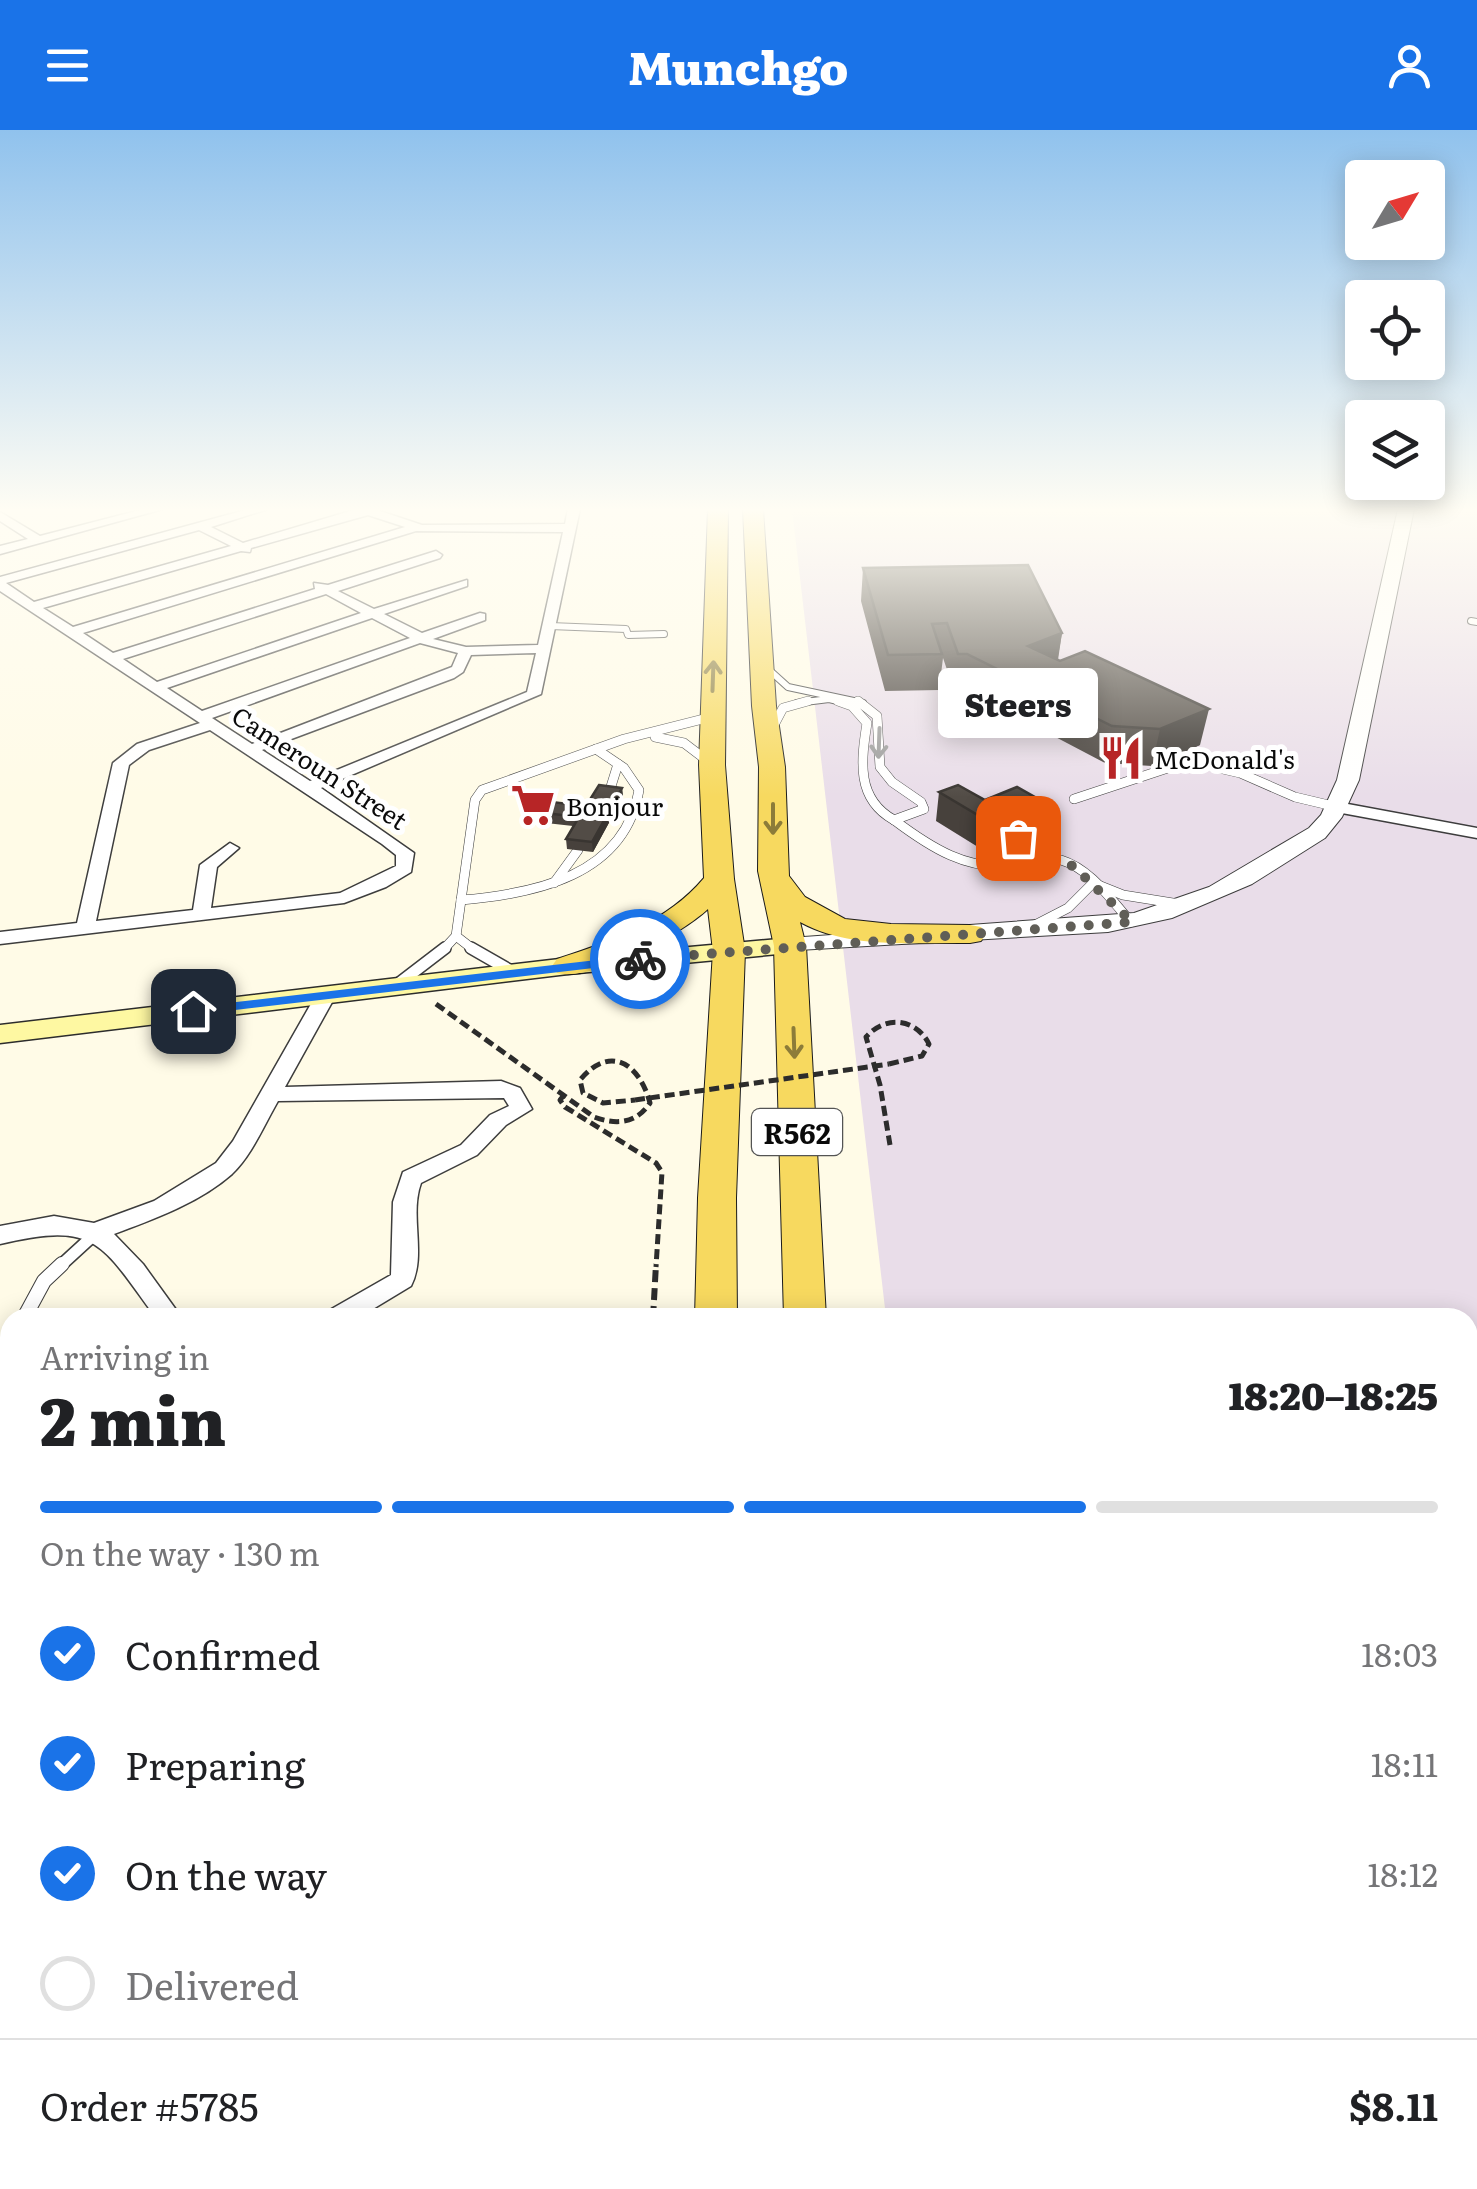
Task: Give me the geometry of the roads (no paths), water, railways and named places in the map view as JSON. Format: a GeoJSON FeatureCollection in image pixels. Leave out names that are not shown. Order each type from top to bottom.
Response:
{"type":"FeatureCollection","features":[{"type":"Feature","properties":{"kind":"main road","name":"R562"},"geometry":{"type":"LineString","coordinates":[[715,605],[712,765],[719,878],[729,951],[717,1198],[716,1308]]}},
{"type":"Feature","properties":{"kind":"main road","name":"R562"},"geometry":{"type":"LineString","coordinates":[[758,605],[770,734],[773,871],[790,946],[805,1308]]}},
{"type":"Feature","properties":{"kind":"main road"},"geometry":{"type":"LineString","coordinates":[[773,871],[800,912],[828,925],[970,934]]}},
{"type":"Feature","properties":{"kind":"main road"},"geometry":{"type":"LineString","coordinates":[[568,966],[666,928],[697,906],[719,878]]}},
{"type":"Feature","properties":{"kind":"main road"},"geometry":{"type":"LineString","coordinates":[[0,1034],[568,966],[790,946]]}},
{"type":"Feature","properties":{"kind":"street"},"geometry":{"type":"LineString","coordinates":[[72,632],[159,605]]}},
{"type":"Feature","properties":{"kind":"street"},"geometry":{"type":"LineString","coordinates":[[110,659],[276,605]]}},
{"type":"Feature","properties":{"kind":"street"},"geometry":{"type":"LineString","coordinates":[[356,605],[422,638],[466,651],[545,649]]}},
{"type":"Feature","properties":{"kind":"street"},"geometry":{"type":"LineString","coordinates":[[153,688],[399,605]]}},
{"type":"Feature","properties":{"kind":"street"},"geometry":{"type":"LineString","coordinates":[[310,787],[534,694],[554,605]]}},
{"type":"Feature","properties":{"kind":"street"},"geometry":{"type":"LineString","coordinates":[[790,946],[1132,922],[1188,904],[1308,839],[1324,826],[1348,780],[1385,605]]}},
{"type":"Feature","properties":{"kind":"street","name":"Cameroun Street"},"geometry":{"type":"LineString","coordinates":[[0,938],[344,898],[405,868],[405,854],[34,606]]}},
{"type":"Feature","properties":{"kind":"street"},"geometry":{"type":"LineString","coordinates":[[85,928],[121,763],[126,756],[204,722],[480,617]]}},
{"type":"Feature","properties":{"kind":"street"},"geometry":{"type":"LineString","coordinates":[[249,750],[449,675],[458,669],[466,651]]}},
{"type":"Feature","properties":{"kind":"street"},"geometry":{"type":"LineString","coordinates":[[1336,807],[1477,833]]}},
{"type":"Feature","properties":{"kind":"street"},"geometry":{"type":"LineString","coordinates":[[201,915],[209,865],[230,848]]}},
{"type":"Feature","properties":{"kind":"street"},"geometry":{"type":"LineString","coordinates":[[96,1232],[162,1208],[214,1176],[242,1145],[326,995]]}},
{"type":"Feature","properties":{"kind":"street"},"geometry":{"type":"LineString","coordinates":[[271,1094],[501,1088],[512,1093],[521,1109],[498,1120],[469,1150],[411,1178],[407,1187],[407,1243],[402,1280],[354,1308]]}},
{"type":"Feature","properties":{"kind":"street"},"geometry":{"type":"LineString","coordinates":[[0,1235],[56,1224],[96,1232],[112,1244],[162,1308]]}},
{"type":"Feature","properties":{"kind":"lane"},"geometry":{"type":"LineString","coordinates":[[550,626],[612,626],[626,629],[628,635],[664,634]]}},
{"type":"Feature","properties":{"kind":"lane"},"geometry":{"type":"LineString","coordinates":[[760,655],[771,675],[783,685],[846,697],[875,712],[880,722],[878,764],[882,773],[924,804],[942,808]]}},
{"type":"Feature","properties":{"kind":"lane"},"geometry":{"type":"LineString","coordinates":[[770,734],[779,712],[803,701],[832,700],[859,710],[867,723],[860,776],[878,812],[946,857],[965,864],[1015,865],[1046,858],[1064,861],[1132,922]]}},
{"type":"Feature","properties":{"kind":"lane"},"geometry":{"type":"LineString","coordinates":[[402,986],[441,954],[456,936],[479,792],[596,749],[636,736],[683,728],[711,716]]}},
{"type":"Feature","properties":{"kind":"lane"},"geometry":{"type":"LineString","coordinates":[[636,736],[684,743],[712,765]]}},
{"type":"Feature","properties":{"kind":"lane"},"geometry":{"type":"LineString","coordinates":[[461,900],[503,896],[553,884],[596,863],[618,841],[636,806],[639,790],[631,775],[596,749]]}},
{"type":"Feature","properties":{"kind":"lane"},"geometry":{"type":"LineString","coordinates":[[608,796],[618,764]]}},
{"type":"Feature","properties":{"kind":"lane"},"geometry":{"type":"LineString","coordinates":[[1074,799],[1174,766],[1201,764],[1240,773],[1295,797],[1336,807]]}},
{"type":"Feature","properties":{"kind":"lane"},"geometry":{"type":"LineString","coordinates":[[894,820],[918,814],[924,804]]}},
{"type":"Feature","properties":{"kind":"lane"},"geometry":{"type":"LineString","coordinates":[[1018,838],[1046,858]]}},
{"type":"Feature","properties":{"kind":"lane"},"geometry":{"type":"LineString","coordinates":[[553,884],[578,850]]}},
{"type":"Feature","properties":{"kind":"lane"},"geometry":{"type":"LineString","coordinates":[[1093,883],[1124,895],[1188,904]]}},
{"type":"Feature","properties":{"kind":"lane"},"geometry":{"type":"LineString","coordinates":[[1022,931],[1068,908],[1093,883]]}},
{"type":"Feature","properties":{"kind":"lane"},"geometry":{"type":"LineString","coordinates":[[456,936],[489,961],[517,972]]}},
{"type":"Feature","properties":{"kind":"lane"},"geometry":{"type":"LineString","coordinates":[[29,1308],[44,1281],[96,1232]]}},
{"type":"Feature","properties":{"kind":"place","name":"McDonald's"},"geometry":{"type":"Point","coordinates":[1121,758]}},
{"type":"Feature","properties":{"kind":"place","name":"Bonjour"},"geometry":{"type":"Point","coordinates":[533,805]}},
{"type":"Feature","properties":{"kind":"place","name":"Steers"},"geometry":{"type":"Point","coordinates":[1018,838]}}]}
